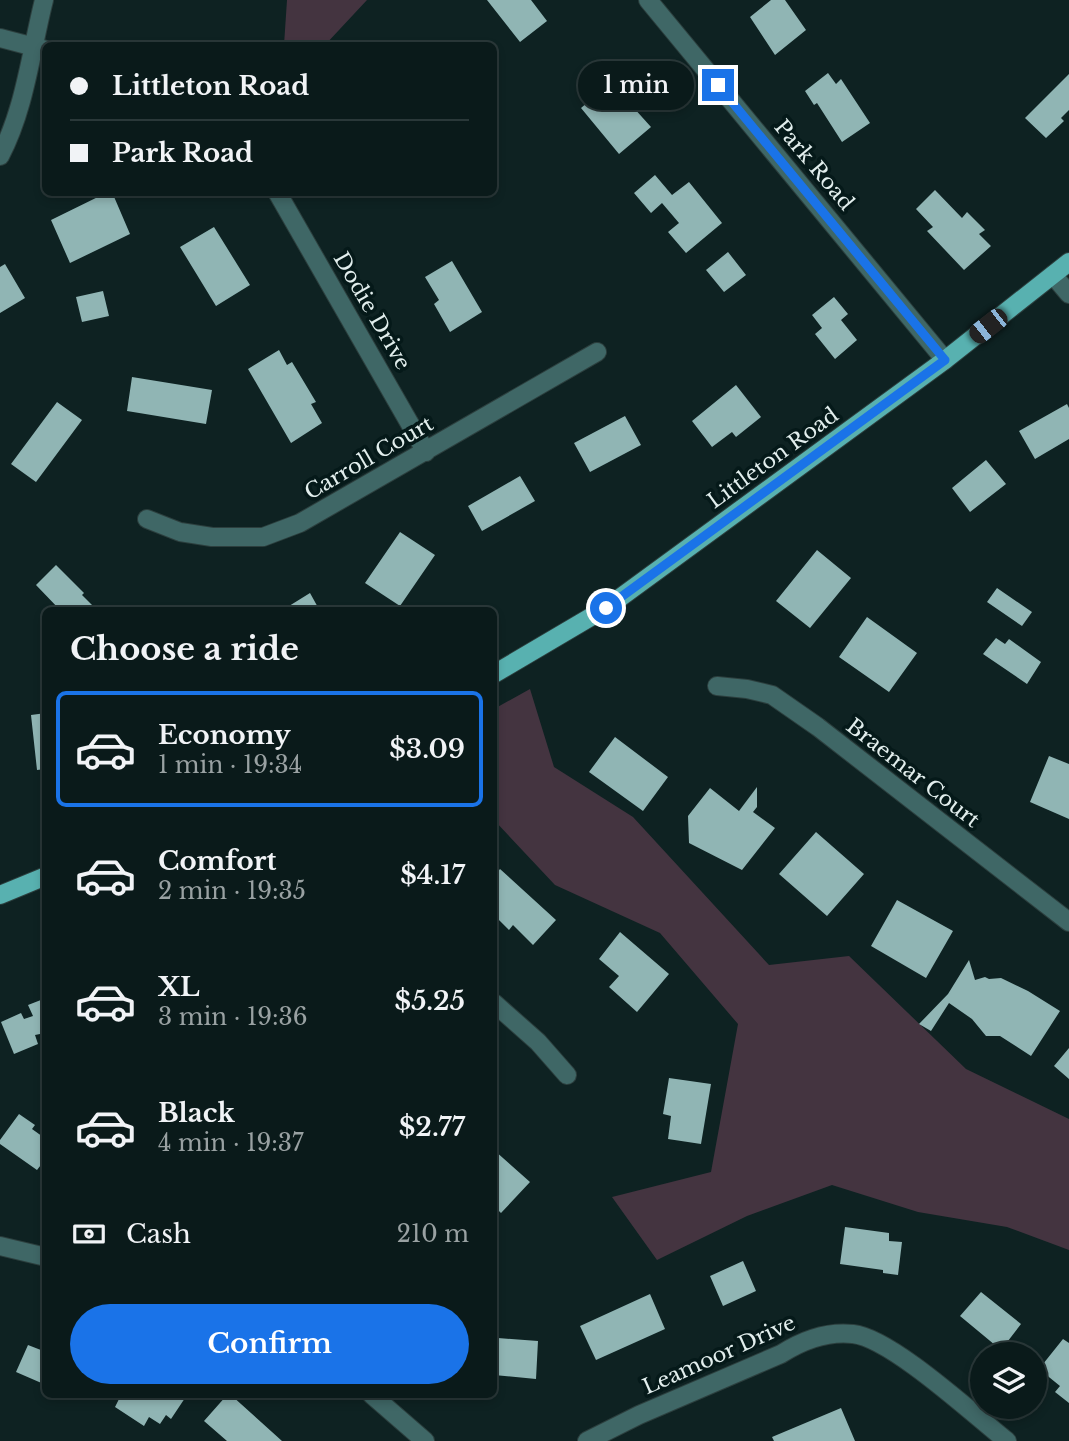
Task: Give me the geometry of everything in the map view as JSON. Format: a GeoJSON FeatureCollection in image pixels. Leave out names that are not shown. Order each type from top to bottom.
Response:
{"type":"FeatureCollection","features":[{"type":"Feature","properties":{"kind":"main road","name":"Littleton Road"},"geometry":{"type":"LineString","coordinates":[[497,672],[606,608],[945,360],[1069,262]]}},
{"type":"Feature","properties":{"kind":"main road"},"geometry":{"type":"LineString","coordinates":[[0,895],[42,878]]}},
{"type":"Feature","properties":{"kind":"street"},"geometry":{"type":"LineString","coordinates":[[0,156],[39,48],[44,0]]}},
{"type":"Feature","properties":{"kind":"street","name":"Park Road"},"geometry":{"type":"LineString","coordinates":[[648,0],[945,360]]}},
{"type":"Feature","properties":{"kind":"street"},"geometry":{"type":"LineString","coordinates":[[0,38],[39,48]]}},
{"type":"Feature","properties":{"kind":"street","name":"Dodie Drive"},"geometry":{"type":"LineString","coordinates":[[279,196],[426,452]]}},
{"type":"Feature","properties":{"kind":"street"},"geometry":{"type":"LineString","coordinates":[[1053,275],[1069,294]]}},
{"type":"Feature","properties":{"kind":"street","name":"Carroll Court"},"geometry":{"type":"LineString","coordinates":[[147,519],[180,532],[263,537],[300,523],[597,352]]}},
{"type":"Feature","properties":{"kind":"street","name":"Braemar Court"},"geometry":{"type":"LineString","coordinates":[[717,686],[772,695],[818,727],[1069,922]]}},
{"type":"Feature","properties":{"kind":"street"},"geometry":{"type":"LineString","coordinates":[[497,1006],[538,1042],[567,1075]]}},
{"type":"Feature","properties":{"kind":"street"},"geometry":{"type":"LineString","coordinates":[[0,1246],[42,1256]]}},
{"type":"Feature","properties":{"kind":"street","name":"Leamoor Drive"},"geometry":{"type":"LineString","coordinates":[[587,1441],[639,1415],[781,1354],[801,1342],[825,1334],[852,1334],[882,1343],[1007,1441]]}},
{"type":"Feature","properties":{"kind":"street"},"geometry":{"type":"LineString","coordinates":[[375,1398],[425,1441]]}},
{"type":"Feature","properties":{"kind":"shaded area"},"geometry":{"type":"Polygon","coordinates":[[[287,0],[367,0],[328,42],[284,42],[287,0]]]}},
{"type":"Feature","properties":{"kind":"shaded area"},"geometry":{"type":"Polygon","coordinates":[[[530,689],[554,767],[633,817],[769,965],[849,956],[966,1069],[1069,1119],[1069,1250],[1007,1227],[918,1212],[832,1185],[747,1216],[657,1260],[612,1197],[711,1172],[738,1024],[660,933],[555,885],[497,823],[497,707],[530,689]]]}},
{"type":"Feature","properties":{"kind":"building"},"geometry":{"type":"Polygon","coordinates":[[[487,0],[531,0],[547,21],[520,42],[487,0]]]}},
{"type":"Feature","properties":{"kind":"building"},"geometry":{"type":"Polygon","coordinates":[[[771,0],[785,0],[806,30],[775,55],[750,17],[771,0]]]}},
{"type":"Feature","properties":{"kind":"building"},"geometry":{"type":"Polygon","coordinates":[[[828,73],[836,84],[841,79],[870,123],[842,142],[817,103],[814,105],[805,91],[828,73]]]}},
{"type":"Feature","properties":{"kind":"building"},"geometry":{"type":"Polygon","coordinates":[[[1069,74],[1069,110],[1061,118],[1064,121],[1046,138],[1025,118],[1069,74]]]}},
{"type":"Feature","properties":{"kind":"building"},"geometry":{"type":"Polygon","coordinates":[[[608,85],[629,110],[633,107],[651,127],[619,154],[581,108],[608,85]]]}},
{"type":"Feature","properties":{"kind":"building"},"geometry":{"type":"Polygon","coordinates":[[[655,175],[672,195],[689,182],[722,223],[686,253],[668,232],[679,223],[662,203],[651,213],[634,193],[655,175]]]}},
{"type":"Feature","properties":{"kind":"building"},"geometry":{"type":"Polygon","coordinates":[[[935,190],[962,218],[967,212],[985,230],[979,234],[991,246],[964,270],[927,231],[933,227],[916,209],[935,190]]]}},
{"type":"Feature","properties":{"kind":"building"},"geometry":{"type":"Polygon","coordinates":[[[100,196],[114,196],[130,234],[70,263],[51,220],[100,196]]]}},
{"type":"Feature","properties":{"kind":"building"},"geometry":{"type":"Polygon","coordinates":[[[214,227],[250,285],[216,306],[180,247],[214,227]]]}},
{"type":"Feature","properties":{"kind":"building"},"geometry":{"type":"Polygon","coordinates":[[[728,252],[746,275],[724,292],[706,270],[728,252]]]}},
{"type":"Feature","properties":{"kind":"building"},"geometry":{"type":"Polygon","coordinates":[[[452,261],[482,312],[450,332],[434,304],[439,300],[425,277],[452,261]]]}},
{"type":"Feature","properties":{"kind":"building"},"geometry":{"type":"Polygon","coordinates":[[[5,264],[25,298],[0,313],[0,267],[5,264]]]}},
{"type":"Feature","properties":{"kind":"building"},"geometry":{"type":"Polygon","coordinates":[[[103,291],[109,316],[82,322],[76,297],[103,291]]]}},
{"type":"Feature","properties":{"kind":"building"},"geometry":{"type":"Polygon","coordinates":[[[834,297],[848,314],[841,320],[857,340],[835,359],[815,334],[822,328],[812,315],[834,297]]]}},
{"type":"Feature","properties":{"kind":"building"},"geometry":{"type":"Polygon","coordinates":[[[279,350],[287,365],[292,362],[316,402],[311,404],[322,423],[291,443],[248,369],[279,350]]]}},
{"type":"Feature","properties":{"kind":"building"},"geometry":{"type":"Polygon","coordinates":[[[132,377],[212,390],[206,424],[127,411],[132,377]]]}},
{"type":"Feature","properties":{"kind":"building"},"geometry":{"type":"Polygon","coordinates":[[[736,385],[761,417],[736,437],[732,432],[712,447],[692,421],[736,385]]]}},
{"type":"Feature","properties":{"kind":"building"},"geometry":{"type":"Polygon","coordinates":[[[57,402],[82,420],[36,482],[11,464],[57,402]]]}},
{"type":"Feature","properties":{"kind":"building"},"geometry":{"type":"Polygon","coordinates":[[[1067,404],[1069,439],[1035,459],[1019,431],[1067,404]]]}},
{"type":"Feature","properties":{"kind":"building"},"geometry":{"type":"Polygon","coordinates":[[[625,416],[641,445],[590,472],[574,443],[625,416]]]}},
{"type":"Feature","properties":{"kind":"building"},"geometry":{"type":"Polygon","coordinates":[[[986,460],[1006,484],[970,512],[952,488],[986,460]]]}},
{"type":"Feature","properties":{"kind":"building"},"geometry":{"type":"Polygon","coordinates":[[[520,476],[535,501],[482,531],[468,506],[520,476]]]}},
{"type":"Feature","properties":{"kind":"building"},"geometry":{"type":"Polygon","coordinates":[[[400,532],[435,555],[400,606],[365,583],[400,532]]]}},
{"type":"Feature","properties":{"kind":"building"},"geometry":{"type":"Polygon","coordinates":[[[817,550],[851,578],[810,628],[776,601],[817,550]]]}},
{"type":"Feature","properties":{"kind":"building"},"geometry":{"type":"Polygon","coordinates":[[[56,565],[94,607],[57,607],[36,585],[56,565]]]}},
{"type":"Feature","properties":{"kind":"building"},"geometry":{"type":"Polygon","coordinates":[[[997,588],[1032,612],[1022,626],[987,602],[997,588]]]}},
{"type":"Feature","properties":{"kind":"building"},"geometry":{"type":"Polygon","coordinates":[[[310,593],[318,607],[287,607],[310,593]]]}},
{"type":"Feature","properties":{"kind":"building"},"geometry":{"type":"Polygon","coordinates":[[[867,617],[917,653],[889,692],[839,657],[867,617]]]}},
{"type":"Feature","properties":{"kind":"building"},"geometry":{"type":"Polygon","coordinates":[[[996,638],[1005,644],[1009,639],[1041,662],[1027,684],[983,654],[996,638]]]}},
{"type":"Feature","properties":{"kind":"building"},"geometry":{"type":"Polygon","coordinates":[[[42,714],[42,769],[37,770],[31,715],[42,714]]]}},
{"type":"Feature","properties":{"kind":"building"},"geometry":{"type":"Polygon","coordinates":[[[615,737],[668,777],[643,811],[589,772],[615,737]]]}},
{"type":"Feature","properties":{"kind":"building"},"geometry":{"type":"Polygon","coordinates":[[[1049,756],[1069,764],[1069,819],[1030,802],[1049,756]]]}},
{"type":"Feature","properties":{"kind":"building"},"geometry":{"type":"Polygon","coordinates":[[[757,787],[757,807],[753,812],[775,828],[742,870],[689,843],[688,816],[710,788],[739,811],[757,787]]]}},
{"type":"Feature","properties":{"kind":"building"},"geometry":{"type":"Polygon","coordinates":[[[816,832],[864,874],[827,916],[779,874],[816,832]]]}},
{"type":"Feature","properties":{"kind":"building"},"geometry":{"type":"Polygon","coordinates":[[[500,869],[556,920],[533,945],[513,925],[509,930],[497,918],[497,872],[500,869]]]}},
{"type":"Feature","properties":{"kind":"building"},"geometry":{"type":"Polygon","coordinates":[[[897,900],[953,931],[926,978],[871,946],[897,900]]]}},
{"type":"Feature","properties":{"kind":"building"},"geometry":{"type":"Polygon","coordinates":[[[620,932],[669,974],[637,1012],[609,987],[619,976],[599,959],[620,932]]]}},
{"type":"Feature","properties":{"kind":"building"},"geometry":{"type":"Polygon","coordinates":[[[969,960],[975,980],[985,977],[1001,978],[1060,1011],[1031,1056],[1000,1036],[986,1036],[972,1019],[949,1003],[931,1031],[919,1024],[948,994],[969,960]]]}},
{"type":"Feature","properties":{"kind":"building"},"geometry":{"type":"Polygon","coordinates":[[[42,1000],[42,1038],[40,1034],[35,1035],[38,1044],[14,1054],[1,1022],[21,1013],[24,1019],[33,1016],[28,1005],[42,1000]]]}},
{"type":"Feature","properties":{"kind":"building"},"geometry":{"type":"Polygon","coordinates":[[[1069,1048],[1069,1079],[1054,1066],[1069,1048]]]}},
{"type":"Feature","properties":{"kind":"building"},"geometry":{"type":"Polygon","coordinates":[[[669,1078],[711,1084],[701,1144],[668,1139],[671,1116],[663,1114],[669,1078]]]}},
{"type":"Feature","properties":{"kind":"building"},"geometry":{"type":"Polygon","coordinates":[[[19,1114],[35,1125],[32,1129],[42,1136],[42,1164],[37,1170],[0,1144],[0,1140],[19,1114]]]}},
{"type":"Feature","properties":{"kind":"building"},"geometry":{"type":"Polygon","coordinates":[[[497,1153],[530,1182],[501,1213],[497,1209],[497,1153]]]}},
{"type":"Feature","properties":{"kind":"building"},"geometry":{"type":"Polygon","coordinates":[[[845,1227],[889,1233],[889,1241],[902,1242],[898,1275],[883,1273],[883,1270],[840,1264],[845,1227]]]}},
{"type":"Feature","properties":{"kind":"building"},"geometry":{"type":"Polygon","coordinates":[[[743,1261],[756,1291],[723,1306],[710,1276],[743,1261]]]}},
{"type":"Feature","properties":{"kind":"building"},"geometry":{"type":"Polygon","coordinates":[[[981,1292],[1021,1324],[1007,1342],[991,1342],[960,1316],[981,1292]]]}},
{"type":"Feature","properties":{"kind":"building"},"geometry":{"type":"Polygon","coordinates":[[[650,1294],[665,1329],[596,1360],[580,1326],[650,1294]]]}},
{"type":"Feature","properties":{"kind":"building"},"geometry":{"type":"Polygon","coordinates":[[[497,1327],[498,1338],[538,1341],[536,1379],[497,1375],[497,1327]]]}},
{"type":"Feature","properties":{"kind":"building"},"geometry":{"type":"Polygon","coordinates":[[[1063,1339],[1069,1343],[1069,1403],[1055,1392],[1060,1386],[1047,1375],[1047,1359],[1063,1339]]]}},
{"type":"Feature","properties":{"kind":"building"},"geometry":{"type":"Polygon","coordinates":[[[28,1345],[42,1350],[42,1383],[16,1372],[28,1345]]]}},
{"type":"Feature","properties":{"kind":"building"},"geometry":{"type":"Polygon","coordinates":[[[120,1398],[185,1398],[171,1419],[166,1415],[160,1424],[149,1417],[144,1426],[115,1407],[120,1398]]]}},
{"type":"Feature","properties":{"kind":"building"},"geometry":{"type":"Polygon","coordinates":[[[224,1398],[234,1398],[282,1441],[227,1441],[204,1421],[224,1398]]]}},
{"type":"Feature","properties":{"kind":"building"},"geometry":{"type":"Polygon","coordinates":[[[841,1408],[855,1441],[774,1441],[772,1437],[841,1408]]]}},
{"type":"Feature","properties":{"kind":"route"},"geometry":{"type":"LineString","coordinates":[[606,608],[945,360],[718,85]]}}]}
